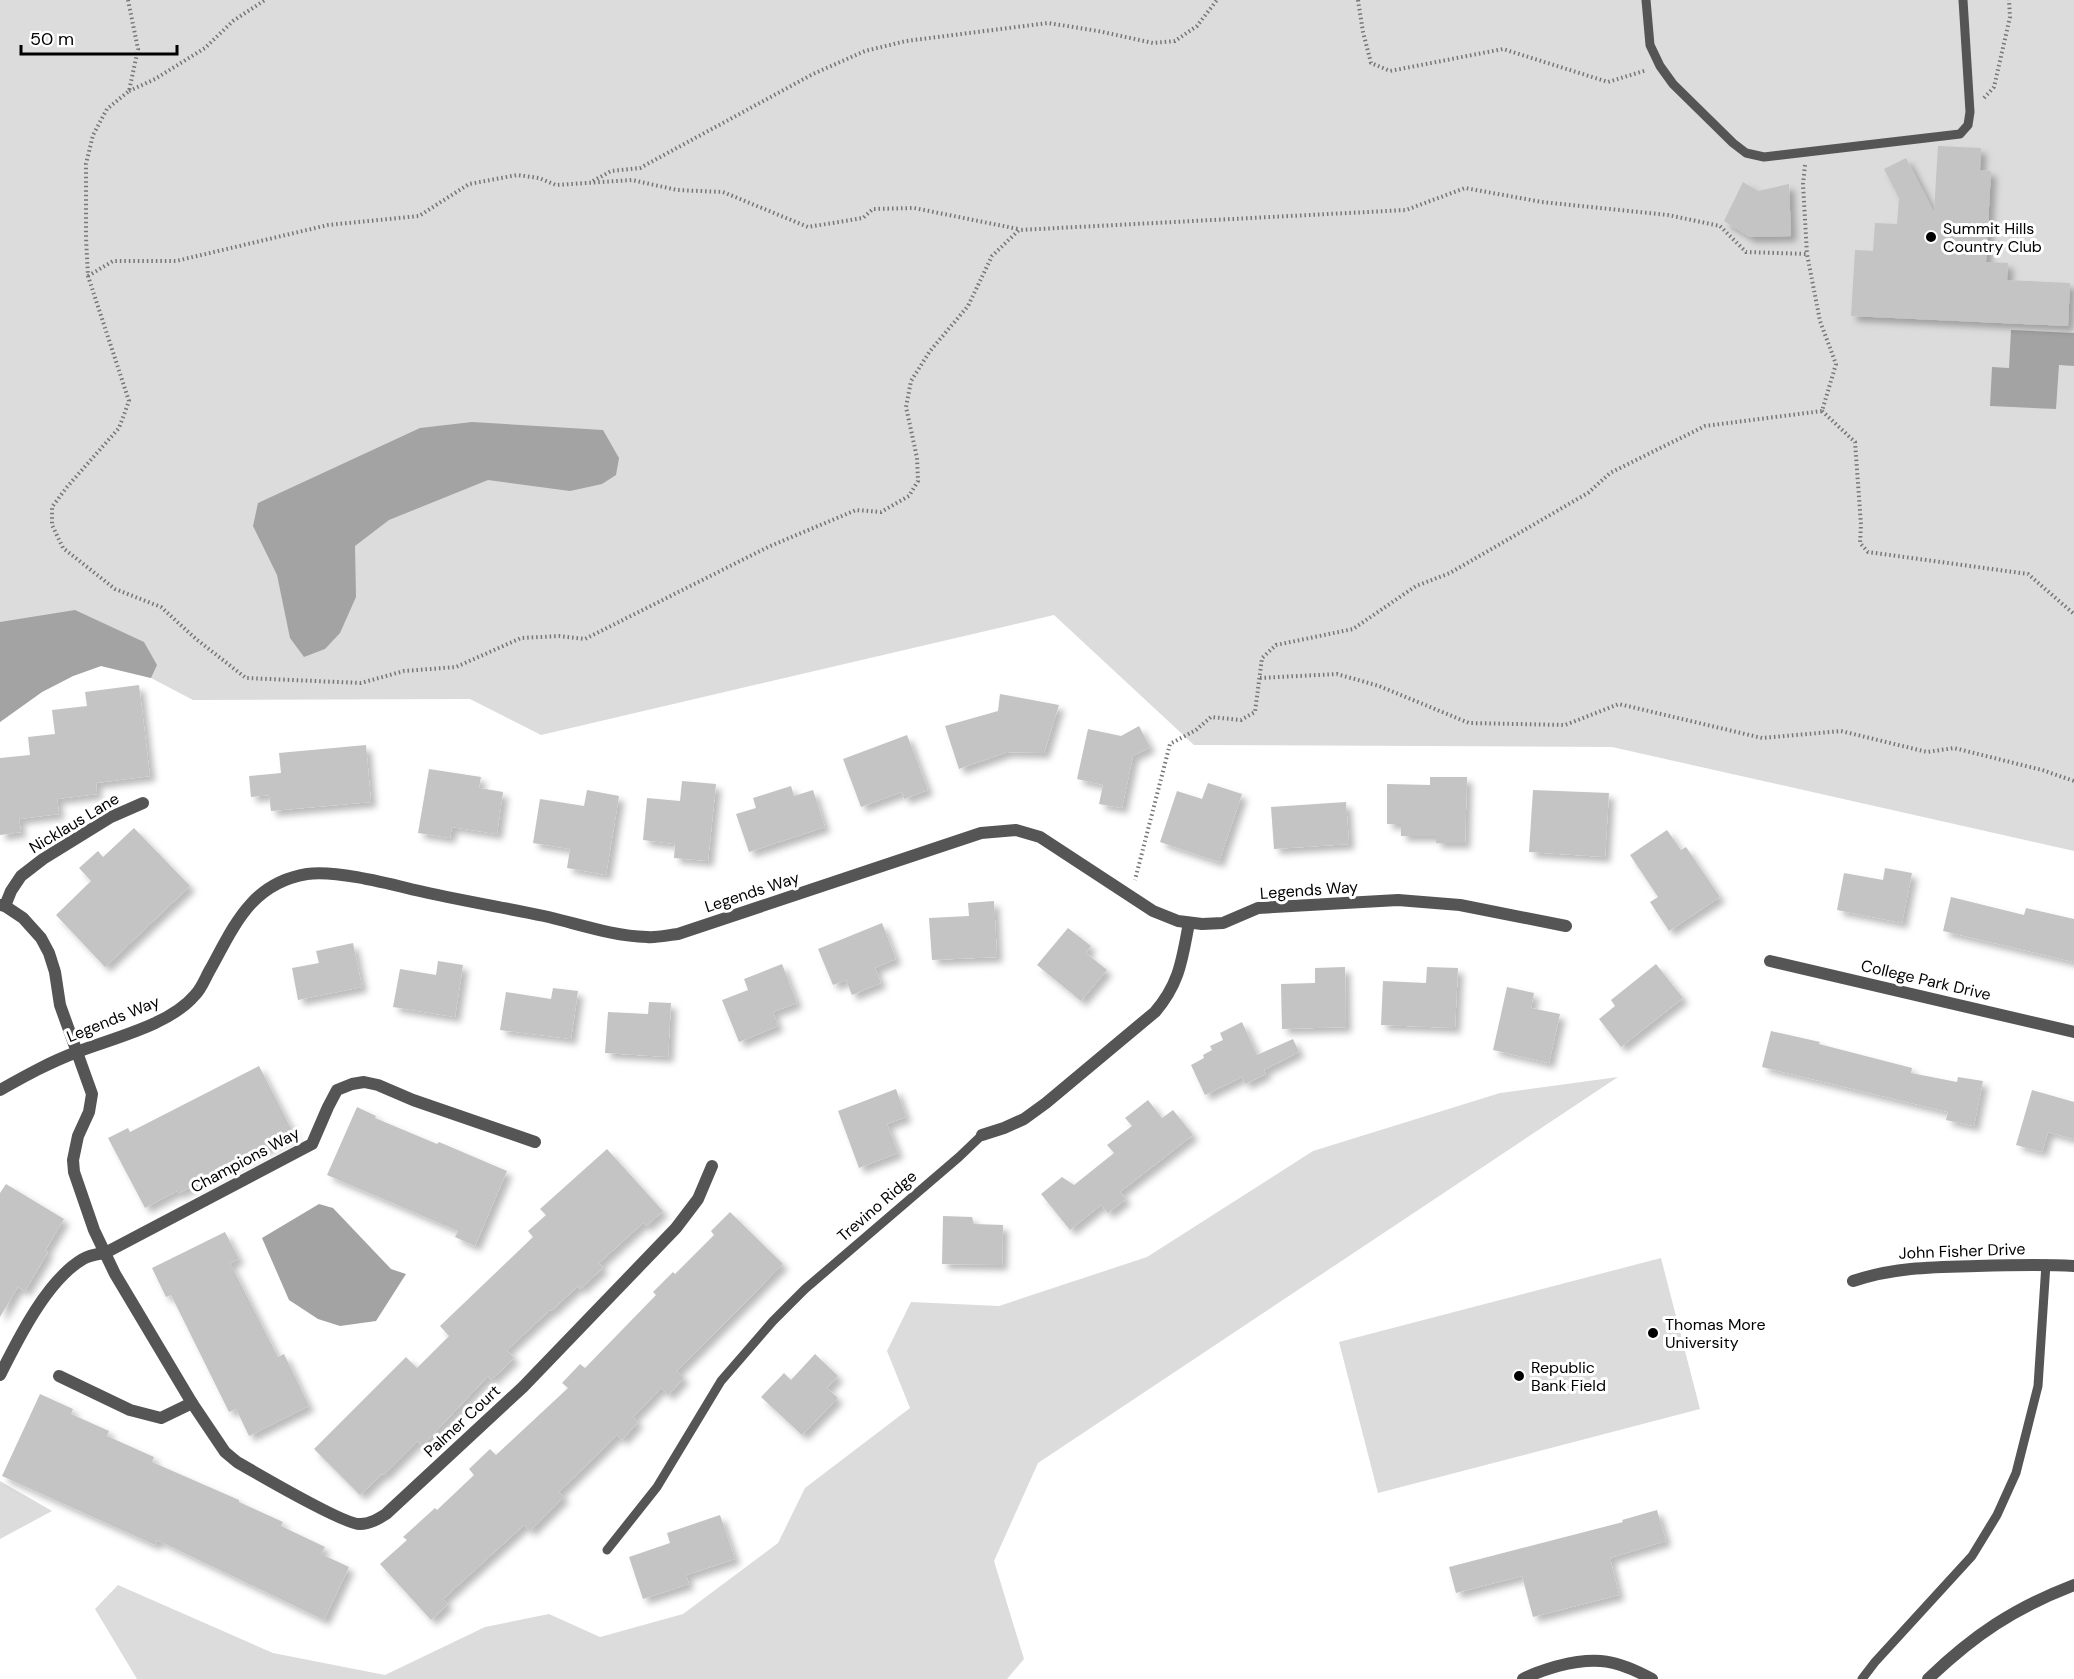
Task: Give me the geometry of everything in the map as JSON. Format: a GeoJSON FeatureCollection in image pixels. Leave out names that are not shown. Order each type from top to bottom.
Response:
{"type":"FeatureCollection","features":[{"type":"Feature","properties":{"kind":"street","name":"Nicklaus Lane"},"geometry":{"type":"LineString","coordinates":[[3,905],[21,876],[43,859],[111,817],[143,803]]}},
{"type":"Feature","properties":{"kind":"street","name":"Legends Way"},"geometry":{"type":"LineString","coordinates":[[0,1090],[39,1068],[153,1023],[182,1008],[196,994],[240,916],[253,900],[283,881],[308,874],[338,875],[390,884],[458,900],[545,916],[614,934],[649,938],[678,934],[981,833],[1016,830],[1040,837],[1153,912],[1189,923],[1223,922],[1258,909],[1398,900],[1460,905],[1566,926]]}},
{"type":"Feature","properties":{"kind":"street","name":"Palmer Court"},"geometry":{"type":"LineString","coordinates":[[3,905],[23,918],[41,938],[55,972],[60,1005],[92,1094],[89,1112],[78,1136],[73,1160],[74,1172],[94,1230],[115,1274],[192,1403],[225,1452],[237,1462],[358,1525],[374,1521],[386,1514],[523,1387],[676,1228],[698,1199],[712,1166]]}},
{"type":"Feature","properties":{"kind":"street","name":"Trevino Ridge"},"geometry":{"type":"LineString","coordinates":[[982,1134],[1024,1119],[1155,1012],[1168,997],[1179,973],[1189,923]]}},
{"type":"Feature","properties":{"kind":"street","name":"College Park Drive"},"geometry":{"type":"LineString","coordinates":[[1770,961],[2074,1032]]}},
{"type":"Feature","properties":{"kind":"street","name":"Champions Way"},"geometry":{"type":"LineString","coordinates":[[0,1375],[22,1332],[51,1289],[68,1270],[84,1258],[105,1253],[312,1144],[337,1090],[364,1082],[378,1085],[413,1100],[535,1142]]}},
{"type":"Feature","properties":{"kind":"street","name":"John Fisher Drive"},"geometry":{"type":"LineString","coordinates":[[1853,1281],[1879,1272],[1911,1267],[2046,1264],[2074,1266]]}},
{"type":"Feature","properties":{"kind":"street"},"geometry":{"type":"LineString","coordinates":[[59,1376],[130,1410],[161,1418],[192,1403]]}},
{"type":"Feature","properties":{"kind":"street"},"geometry":{"type":"LineString","coordinates":[[1928,1679],[1957,1651],[1993,1624],[2028,1604],[2074,1585]]}},
{"type":"Feature","properties":{"kind":"street"},"geometry":{"type":"LineString","coordinates":[[1523,1679],[1535,1672],[1567,1664],[1600,1660],[1615,1662],[1652,1679]]}},
{"type":"Feature","properties":{"kind":"lane"},"geometry":{"type":"LineString","coordinates":[[1646,0],[1650,45],[1660,66],[1688,102],[1733,143],[1746,153],[1764,157],[1960,134],[1968,125],[1970,112],[1963,0]]}},
{"type":"Feature","properties":{"kind":"lane","name":"Trevino Ridge"},"geometry":{"type":"LineString","coordinates":[[607,1550],[657,1487],[721,1381],[773,1321],[805,1290],[959,1157],[982,1134]]}},
{"type":"Feature","properties":{"kind":"lane"},"geometry":{"type":"LineString","coordinates":[[1862,1679],[1972,1556],[1997,1515],[2016,1473],[2038,1386],[2046,1264]]}},
{"type":"Feature","properties":{"kind":"path"},"geometry":{"type":"LineString","coordinates":[[128,0],[138,49],[129,91]]}},
{"type":"Feature","properties":{"kind":"path"},"geometry":{"type":"LineString","coordinates":[[265,0],[233,21],[205,48],[155,79],[129,91],[107,109],[93,135],[86,165],[88,276],[129,401],[119,428],[52,507],[52,525],[63,548],[115,589],[161,607],[196,639],[246,678],[361,683],[404,671],[456,667],[521,638],[559,636],[585,639],[768,547],[856,510],[881,512],[909,496],[918,481],[917,458],[906,407],[911,381],[930,351],[968,306],[992,256],[1019,230]]}},
{"type":"Feature","properties":{"kind":"path"},"geometry":{"type":"LineString","coordinates":[[590,183],[611,171],[640,168],[813,74],[865,51],[906,41],[1048,23],[1153,43],[1175,41],[1197,26],[1217,0]]}},
{"type":"Feature","properties":{"kind":"path"},"geometry":{"type":"LineString","coordinates":[[1358,0],[1371,63],[1390,71],[1503,49],[1608,82],[1660,66]]}},
{"type":"Feature","properties":{"kind":"path"},"geometry":{"type":"LineString","coordinates":[[1970,112],[1994,87],[2010,17],[2009,0]]}},
{"type":"Feature","properties":{"kind":"path"},"geometry":{"type":"LineString","coordinates":[[1806,152],[1803,184],[1806,254],[1820,321],[1836,364],[1822,411]]}},
{"type":"Feature","properties":{"kind":"path"},"geometry":{"type":"LineString","coordinates":[[88,276],[113,261],[176,261],[328,225],[419,216],[469,184],[517,175],[539,178],[556,185],[632,180],[677,190],[723,192],[808,227],[862,218],[873,209],[914,208],[1019,230],[1406,210],[1465,188],[1542,202],[1689,219],[1720,226],[1746,252],[1806,254]]}},
{"type":"Feature","properties":{"kind":"path"},"geometry":{"type":"LineString","coordinates":[[1822,411],[1855,442],[1861,525],[1860,543],[1868,552],[2028,573],[2074,614]]}},
{"type":"Feature","properties":{"kind":"path"},"geometry":{"type":"LineString","coordinates":[[1131,897],[1170,744],[1196,730],[1210,717],[1241,720],[1255,712],[1262,658],[1276,645],[1353,629],[1416,586],[1450,573],[1588,493],[1610,473],[1705,426],[1822,411]]}},
{"type":"Feature","properties":{"kind":"path"},"geometry":{"type":"LineString","coordinates":[[1260,678],[1337,674],[1379,686],[1469,723],[1565,725],[1619,704],[1762,738],[1841,731],[1928,752],[1954,748],[2042,770],[2074,781]]}},
{"type":"Feature","properties":{"kind":"shaded area","name":"Summit Hills Country Club"},"geometry":{"type":"Polygon","coordinates":[[[0,0],[2074,0],[2074,851],[1612,747],[1194,745],[1054,615],[541,735],[470,699],[193,700],[151,678],[101,666],[73,676],[42,692],[0,722],[0,0]]]}},
{"type":"Feature","properties":{"kind":"shaded area"},"geometry":{"type":"Polygon","coordinates":[[[2011,330],[2074,333],[2074,366],[2059,365],[2056,409],[1990,406],[1992,367],[2009,368],[2011,330]]]}},
{"type":"Feature","properties":{"kind":"shaded area"},"geometry":{"type":"Polygon","coordinates":[[[472,422],[603,430],[619,458],[616,475],[602,484],[570,491],[488,480],[389,520],[355,546],[356,597],[340,633],[325,649],[304,657],[290,638],[277,575],[253,526],[258,503],[420,428],[472,422]]]}},
{"type":"Feature","properties":{"kind":"shaded area"},"geometry":{"type":"Polygon","coordinates":[[[75,610],[144,642],[157,665],[151,678],[101,666],[73,676],[42,692],[0,722],[0,622],[75,610]]]}},
{"type":"Feature","properties":{"kind":"shaded area"},"geometry":{"type":"Polygon","coordinates":[[[1618,1077],[1038,1463],[994,1561],[1024,1659],[1007,1679],[137,1679],[95,1609],[118,1585],[273,1653],[385,1675],[485,1627],[549,1614],[600,1637],[683,1614],[778,1543],[805,1488],[910,1408],[887,1351],[911,1302],[999,1306],[1147,1257],[1313,1151],[1500,1093],[1618,1077]]]}},
{"type":"Feature","properties":{"kind":"shaded area"},"geometry":{"type":"Polygon","coordinates":[[[319,1204],[333,1208],[391,1269],[406,1274],[376,1321],[340,1326],[318,1319],[289,1300],[262,1238],[319,1204]]]}},
{"type":"Feature","properties":{"kind":"shaded area","name":"Republic Bank Field"},"geometry":{"type":"Polygon","coordinates":[[[1661,1258],[1700,1409],[1378,1493],[1339,1342],[1661,1258]]]}},
{"type":"Feature","properties":{"kind":"shaded area"},"geometry":{"type":"Polygon","coordinates":[[[0,1481],[52,1511],[0,1539],[0,1481]]]}},
{"type":"Feature","properties":{"kind":"building","name":"Summit Hills Country Club"},"geometry":{"type":"Polygon","coordinates":[[[1938,146],[1981,148],[1980,170],[1991,171],[1986,262],[2008,263],[2007,280],[2070,283],[2068,326],[1851,316],[1855,250],[1873,251],[1875,223],[1897,224],[1899,198],[1884,169],[1906,158],[1934,212],[1938,146]]]}},
{"type":"Feature","properties":{"kind":"building"},"geometry":{"type":"Polygon","coordinates":[[[1743,182],[1758,191],[1789,184],[1791,236],[1750,237],[1724,221],[1743,182]]]}},
{"type":"Feature","properties":{"kind":"building"},"geometry":{"type":"Polygon","coordinates":[[[139,685],[150,776],[96,783],[97,794],[57,799],[59,814],[19,819],[21,832],[0,835],[0,758],[30,755],[28,737],[55,734],[52,710],[87,706],[85,692],[139,685]]]}},
{"type":"Feature","properties":{"kind":"building"},"geometry":{"type":"Polygon","coordinates":[[[1000,694],[1059,705],[1044,753],[1007,752],[959,769],[945,726],[998,711],[1000,694]]]}},
{"type":"Feature","properties":{"kind":"building"},"geometry":{"type":"Polygon","coordinates":[[[1139,726],[1150,747],[1133,756],[1122,808],[1099,804],[1103,785],[1077,779],[1088,729],[1121,736],[1139,726]]]}},
{"type":"Feature","properties":{"kind":"building"},"geometry":{"type":"Polygon","coordinates":[[[907,735],[928,790],[904,799],[902,792],[861,807],[843,759],[907,735]]]}},
{"type":"Feature","properties":{"kind":"building"},"geometry":{"type":"Polygon","coordinates":[[[366,745],[371,802],[271,811],[269,795],[251,797],[249,776],[281,773],[279,753],[366,745]]]}},
{"type":"Feature","properties":{"kind":"building"},"geometry":{"type":"Polygon","coordinates":[[[429,769],[481,777],[479,788],[503,792],[497,834],[452,827],[450,838],[418,833],[429,769]]]}},
{"type":"Feature","properties":{"kind":"building"},"geometry":{"type":"Polygon","coordinates":[[[1430,777],[1467,777],[1465,843],[1436,843],[1436,836],[1401,836],[1401,824],[1387,824],[1387,784],[1430,785],[1430,777]]]}},
{"type":"Feature","properties":{"kind":"building"},"geometry":{"type":"Polygon","coordinates":[[[682,781],[716,784],[708,861],[674,858],[675,844],[643,840],[647,798],[680,801],[682,781]]]}},
{"type":"Feature","properties":{"kind":"building"},"geometry":{"type":"Polygon","coordinates":[[[1208,783],[1242,794],[1219,862],[1160,842],[1177,791],[1202,799],[1208,783]]]}},
{"type":"Feature","properties":{"kind":"building"},"geometry":{"type":"Polygon","coordinates":[[[791,786],[794,796],[813,790],[825,827],[749,852],[736,814],[756,808],[753,798],[791,786]]]}},
{"type":"Feature","properties":{"kind":"building"},"geometry":{"type":"Polygon","coordinates":[[[587,790],[619,796],[606,875],[567,868],[570,849],[533,843],[540,799],[584,806],[587,790]]]}},
{"type":"Feature","properties":{"kind":"building"},"geometry":{"type":"Polygon","coordinates":[[[1533,790],[1609,793],[1605,857],[1529,852],[1533,790]]]}},
{"type":"Feature","properties":{"kind":"building"},"geometry":{"type":"Polygon","coordinates":[[[1346,802],[1349,844],[1274,849],[1271,807],[1346,802]]]}},
{"type":"Feature","properties":{"kind":"building"},"geometry":{"type":"Polygon","coordinates":[[[134,828],[190,886],[105,967],[56,915],[91,881],[79,868],[98,851],[103,857],[134,828]]]}},
{"type":"Feature","properties":{"kind":"building"},"geometry":{"type":"Polygon","coordinates":[[[1667,830],[1681,850],[1686,847],[1720,897],[1669,931],[1650,902],[1658,897],[1630,855],[1667,830]]]}},
{"type":"Feature","properties":{"kind":"building"},"geometry":{"type":"Polygon","coordinates":[[[1885,868],[1912,873],[1902,923],[1837,910],[1844,873],[1883,880],[1885,868]]]}},
{"type":"Feature","properties":{"kind":"building"},"geometry":{"type":"Polygon","coordinates":[[[1951,897],[2024,915],[2026,908],[2074,919],[2074,962],[1943,931],[1951,897]]]}},
{"type":"Feature","properties":{"kind":"building"},"geometry":{"type":"Polygon","coordinates":[[[994,901],[997,957],[932,960],[929,918],[969,916],[968,903],[994,901]]]}},
{"type":"Feature","properties":{"kind":"building"},"geometry":{"type":"Polygon","coordinates":[[[882,923],[896,959],[875,968],[881,983],[852,995],[846,980],[833,985],[818,949],[882,923]]]}},
{"type":"Feature","properties":{"kind":"building"},"geometry":{"type":"Polygon","coordinates":[[[1068,928],[1091,946],[1086,953],[1107,970],[1081,1001],[1037,965],[1068,928]]]}},
{"type":"Feature","properties":{"kind":"building"},"geometry":{"type":"Polygon","coordinates":[[[353,943],[362,987],[298,1000],[292,968],[319,963],[316,951],[353,943]]]}},
{"type":"Feature","properties":{"kind":"building"},"geometry":{"type":"Polygon","coordinates":[[[438,961],[463,965],[455,1017],[393,1007],[400,969],[436,975],[438,961]]]}},
{"type":"Feature","properties":{"kind":"building"},"geometry":{"type":"Polygon","coordinates":[[[782,964],[797,1003],[773,1012],[778,1026],[739,1042],[722,1000],[748,990],[744,979],[782,964]]]}},
{"type":"Feature","properties":{"kind":"building"},"geometry":{"type":"Polygon","coordinates":[[[1656,964],[1683,998],[1621,1047],[1599,1019],[1615,1006],[1611,1000],[1656,964]]]}},
{"type":"Feature","properties":{"kind":"building"},"geometry":{"type":"Polygon","coordinates":[[[1345,967],[1346,1027],[1282,1029],[1281,984],[1315,983],[1315,968],[1345,967]]]}},
{"type":"Feature","properties":{"kind":"building"},"geometry":{"type":"Polygon","coordinates":[[[1427,967],[1458,968],[1455,1028],[1381,1025],[1383,981],[1426,983],[1427,967]]]}},
{"type":"Feature","properties":{"kind":"building"},"geometry":{"type":"Polygon","coordinates":[[[1507,987],[1534,993],[1531,1008],[1560,1014],[1549,1063],[1493,1050],[1507,987]]]}},
{"type":"Feature","properties":{"kind":"building"},"geometry":{"type":"Polygon","coordinates":[[[553,988],[578,991],[571,1039],[500,1030],[506,992],[551,999],[553,988]]]}},
{"type":"Feature","properties":{"kind":"building"},"geometry":{"type":"Polygon","coordinates":[[[649,1002],[671,1003],[668,1057],[605,1053],[608,1012],[648,1014],[649,1002]]]}},
{"type":"Feature","properties":{"kind":"building"},"geometry":{"type":"Polygon","coordinates":[[[1242,1022],[1257,1055],[1293,1039],[1299,1052],[1264,1070],[1266,1074],[1245,1084],[1242,1077],[1205,1095],[1191,1065],[1204,1058],[1203,1055],[1212,1050],[1210,1046],[1223,1040],[1220,1033],[1242,1022]]]}},
{"type":"Feature","properties":{"kind":"building"},"geometry":{"type":"Polygon","coordinates":[[[1771,1031],[1912,1068],[1911,1073],[1957,1082],[1958,1077],[1983,1081],[1974,1126],[1946,1120],[1948,1112],[1762,1067],[1771,1031]]]}},
{"type":"Feature","properties":{"kind":"building"},"geometry":{"type":"Polygon","coordinates":[[[259,1066],[294,1134],[145,1208],[108,1138],[128,1128],[130,1132],[259,1066]]]}},
{"type":"Feature","properties":{"kind":"building"},"geometry":{"type":"Polygon","coordinates":[[[896,1089],[906,1117],[887,1124],[898,1153],[859,1168],[838,1111],[896,1089]]]}},
{"type":"Feature","properties":{"kind":"building"},"geometry":{"type":"Polygon","coordinates":[[[2032,1090],[2074,1102],[2074,1139],[2048,1132],[2042,1152],[2016,1145],[2032,1090]]]}},
{"type":"Feature","properties":{"kind":"building"},"geometry":{"type":"Polygon","coordinates":[[[1148,1100],[1162,1118],[1173,1110],[1193,1135],[1120,1192],[1126,1199],[1108,1213],[1101,1205],[1070,1230],[1041,1194],[1062,1177],[1074,1185],[1114,1153],[1107,1145],[1132,1126],[1125,1118],[1148,1100]]]}},
{"type":"Feature","properties":{"kind":"building"},"geometry":{"type":"Polygon","coordinates":[[[357,1107],[376,1116],[375,1118],[507,1171],[475,1246],[455,1237],[458,1231],[327,1175],[357,1107]]]}},
{"type":"Feature","properties":{"kind":"building"},"geometry":{"type":"Polygon","coordinates":[[[607,1149],[663,1211],[646,1226],[643,1223],[599,1263],[603,1268],[580,1289],[578,1286],[507,1350],[514,1358],[491,1380],[488,1376],[422,1446],[418,1441],[360,1495],[314,1449],[406,1357],[417,1368],[449,1336],[440,1326],[533,1237],[528,1231],[546,1215],[540,1209],[607,1149]]]}},
{"type":"Feature","properties":{"kind":"building"},"geometry":{"type":"Polygon","coordinates":[[[6,1184],[64,1219],[25,1291],[18,1287],[0,1317],[0,1193],[6,1184]]]}},
{"type":"Feature","properties":{"kind":"building"},"geometry":{"type":"Polygon","coordinates":[[[730,1212],[783,1264],[677,1371],[684,1378],[668,1395],[661,1388],[633,1417],[638,1422],[622,1440],[617,1435],[559,1492],[564,1497],[530,1531],[524,1525],[443,1599],[448,1604],[431,1620],[380,1564],[407,1540],[403,1537],[435,1508],[437,1510],[474,1475],[469,1469],[490,1449],[496,1455],[568,1388],[562,1383],[580,1364],[585,1368],[656,1295],[653,1292],[673,1272],[675,1274],[714,1235],[711,1231],[730,1212]]]}},
{"type":"Feature","properties":{"kind":"building"},"geometry":{"type":"Polygon","coordinates":[[[943,1216],[972,1217],[974,1224],[1003,1225],[1002,1265],[942,1264],[943,1216]]]}},
{"type":"Feature","properties":{"kind":"building"},"geometry":{"type":"Polygon","coordinates":[[[225,1232],[239,1259],[230,1263],[278,1357],[284,1354],[309,1406],[249,1436],[236,1409],[229,1412],[171,1295],[166,1297],[152,1268],[225,1232]]]}},
{"type":"Feature","properties":{"kind":"building"},"geometry":{"type":"Polygon","coordinates":[[[815,1354],[838,1376],[827,1388],[838,1398],[802,1435],[761,1397],[784,1373],[791,1380],[815,1354]]]}},
{"type":"Feature","properties":{"kind":"building"},"geometry":{"type":"Polygon","coordinates":[[[40,1394],[73,1409],[71,1414],[109,1431],[107,1436],[154,1457],[152,1462],[239,1500],[283,1522],[281,1526],[325,1547],[321,1554],[349,1567],[324,1620],[157,1540],[155,1545],[2,1476],[40,1394]]]}},
{"type":"Feature","properties":{"kind":"building"},"geometry":{"type":"Polygon","coordinates":[[[1657,1510],[1666,1541],[1610,1558],[1619,1595],[1533,1617],[1522,1576],[1456,1593],[1449,1567],[1623,1522],[1622,1520],[1657,1510]]]}},
{"type":"Feature","properties":{"kind":"building"},"geometry":{"type":"Polygon","coordinates":[[[720,1515],[735,1559],[686,1575],[689,1584],[643,1599],[629,1557],[670,1543],[667,1533],[720,1515]]]}},
{"type":"Feature","properties":{"kind":"place","name":"Summit Hills Country Club"},"geometry":{"type":"Point","coordinates":[1931,237]}},
{"type":"Feature","properties":{"kind":"place","name":"Thomas More University"},"geometry":{"type":"Point","coordinates":[1653,1333]}},
{"type":"Feature","properties":{"kind":"place","name":"Republic Bank Field"},"geometry":{"type":"Point","coordinates":[1519,1376]}}]}
